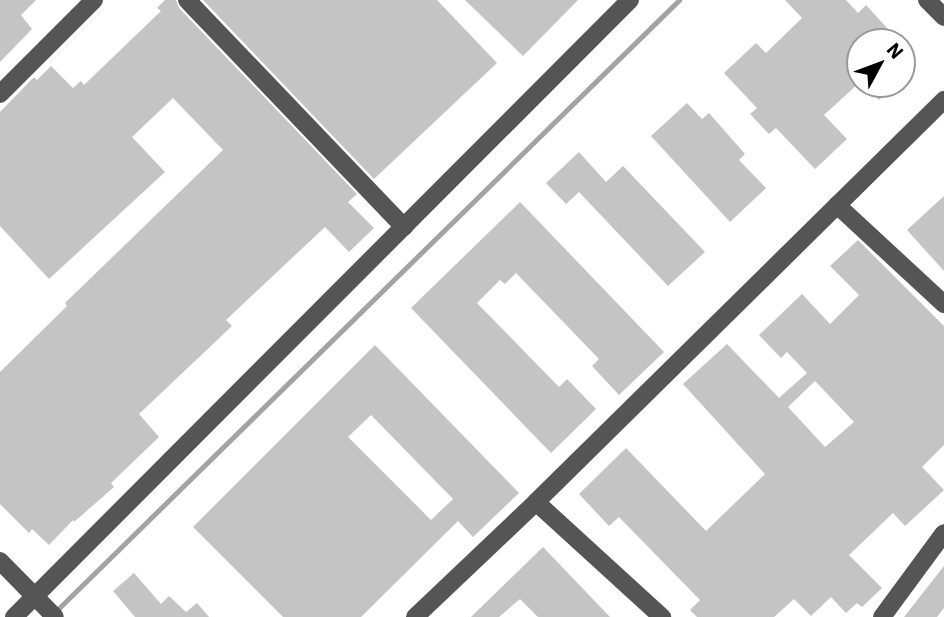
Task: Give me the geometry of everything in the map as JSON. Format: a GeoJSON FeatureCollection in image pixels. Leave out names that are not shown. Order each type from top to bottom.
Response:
{"type":"FeatureCollection","features":[{"type":"Feature","properties":{"kind":"street"},"geometry":{"type":"LineString","coordinates":[[0,94],[94,0]]}},
{"type":"Feature","properties":{"kind":"street"},"geometry":{"type":"LineString","coordinates":[[187,0],[404,227]]}},
{"type":"Feature","properties":{"kind":"street"},"geometry":{"type":"LineString","coordinates":[[14,617],[630,0]]}},
{"type":"Feature","properties":{"kind":"street"},"geometry":{"type":"LineString","coordinates":[[927,0],[944,17]]}},
{"type":"Feature","properties":{"kind":"street"},"geometry":{"type":"LineString","coordinates":[[415,617],[536,502],[944,100]]}},
{"type":"Feature","properties":{"kind":"street"},"geometry":{"type":"LineString","coordinates":[[837,205],[944,304]]}},
{"type":"Feature","properties":{"kind":"street"},"geometry":{"type":"LineString","coordinates":[[536,502],[662,617]]}},
{"type":"Feature","properties":{"kind":"street"},"geometry":{"type":"LineString","coordinates":[[883,617],[944,533]]}},
{"type":"Feature","properties":{"kind":"street"},"geometry":{"type":"LineString","coordinates":[[0,561],[55,617]]}},
{"type":"Feature","properties":{"kind":"building"},"geometry":{"type":"Polygon","coordinates":[[[0,0],[36,0],[21,15],[32,29],[0,62],[0,0]]]}},
{"type":"Feature","properties":{"kind":"building"},"geometry":{"type":"Polygon","coordinates":[[[165,0],[176,0],[179,8],[357,194],[348,202],[374,228],[349,252],[325,227],[226,320],[232,326],[139,414],[159,437],[111,483],[114,487],[74,522],[73,520],[49,545],[32,529],[29,533],[0,504],[0,372],[67,306],[65,303],[223,150],[173,98],[132,137],[165,172],[49,279],[0,226],[0,112],[34,77],[37,80],[51,66],[73,88],[81,81],[84,85],[161,11],[157,8],[165,0]]]}},
{"type":"Feature","properties":{"kind":"building"},"geometry":{"type":"Polygon","coordinates":[[[203,0],[437,0],[497,63],[374,179],[203,0]]]}},
{"type":"Feature","properties":{"kind":"building"},"geometry":{"type":"Polygon","coordinates":[[[465,0],[578,0],[523,56],[465,0]]]}},
{"type":"Feature","properties":{"kind":"building"},"geometry":{"type":"Polygon","coordinates":[[[785,0],[846,0],[858,13],[866,5],[887,28],[846,28],[846,95],[824,115],[847,139],[815,169],[776,128],[769,134],[750,114],[757,108],[724,73],[756,43],[766,53],[802,18],[785,0]]]}},
{"type":"Feature","properties":{"kind":"building"},"geometry":{"type":"Polygon","coordinates":[[[687,103],[702,119],[709,113],[745,154],[739,160],[766,188],[730,222],[651,136],[687,103]]]}},
{"type":"Feature","properties":{"kind":"building"},"geometry":{"type":"Polygon","coordinates":[[[579,152],[606,182],[623,166],[705,252],[668,286],[579,192],[566,204],[546,183],[579,152]]]}},
{"type":"Feature","properties":{"kind":"building"},"geometry":{"type":"Polygon","coordinates":[[[944,196],[944,271],[907,230],[944,196]]]}},
{"type":"Feature","properties":{"kind":"building"},"geometry":{"type":"Polygon","coordinates":[[[520,202],[664,352],[619,395],[592,366],[599,359],[516,273],[505,284],[500,280],[477,303],[559,387],[567,379],[596,409],[551,453],[411,308],[520,202]]]}},
{"type":"Feature","properties":{"kind":"building"},"geometry":{"type":"Polygon","coordinates":[[[858,240],[944,326],[944,445],[922,467],[944,490],[905,526],[893,513],[849,555],[882,588],[862,607],[857,603],[846,613],[831,597],[811,616],[794,599],[774,617],[697,617],[690,610],[700,600],[619,517],[609,526],[579,494],[626,448],[706,531],[765,474],[683,384],[727,344],[779,398],[807,373],[787,352],[781,358],[759,335],[802,294],[830,324],[859,295],[830,266],[858,240]],[[815,381],[788,407],[825,447],[854,422],[815,381]]]}},
{"type":"Feature","properties":{"kind":"building"},"geometry":{"type":"Polygon","coordinates":[[[375,345],[519,493],[473,537],[458,521],[361,617],[283,617],[193,527],[375,345]],[[371,415],[348,437],[431,520],[453,499],[371,415]]]}},
{"type":"Feature","properties":{"kind":"building"},"geometry":{"type":"Polygon","coordinates":[[[543,547],[610,617],[538,617],[520,599],[499,617],[471,617],[543,547]]]}},
{"type":"Feature","properties":{"kind":"building"},"geometry":{"type":"Polygon","coordinates":[[[944,566],[944,608],[937,617],[904,617],[944,566]]]}},
{"type":"Feature","properties":{"kind":"building"},"geometry":{"type":"Polygon","coordinates":[[[134,573],[161,604],[169,596],[186,612],[197,603],[209,617],[135,617],[113,591],[134,573]]]}},
{"type":"Feature","properties":{"kind":"waterway"},"geometry":{"type":"LineString","coordinates":[[55,612],[679,0]]}}]}
